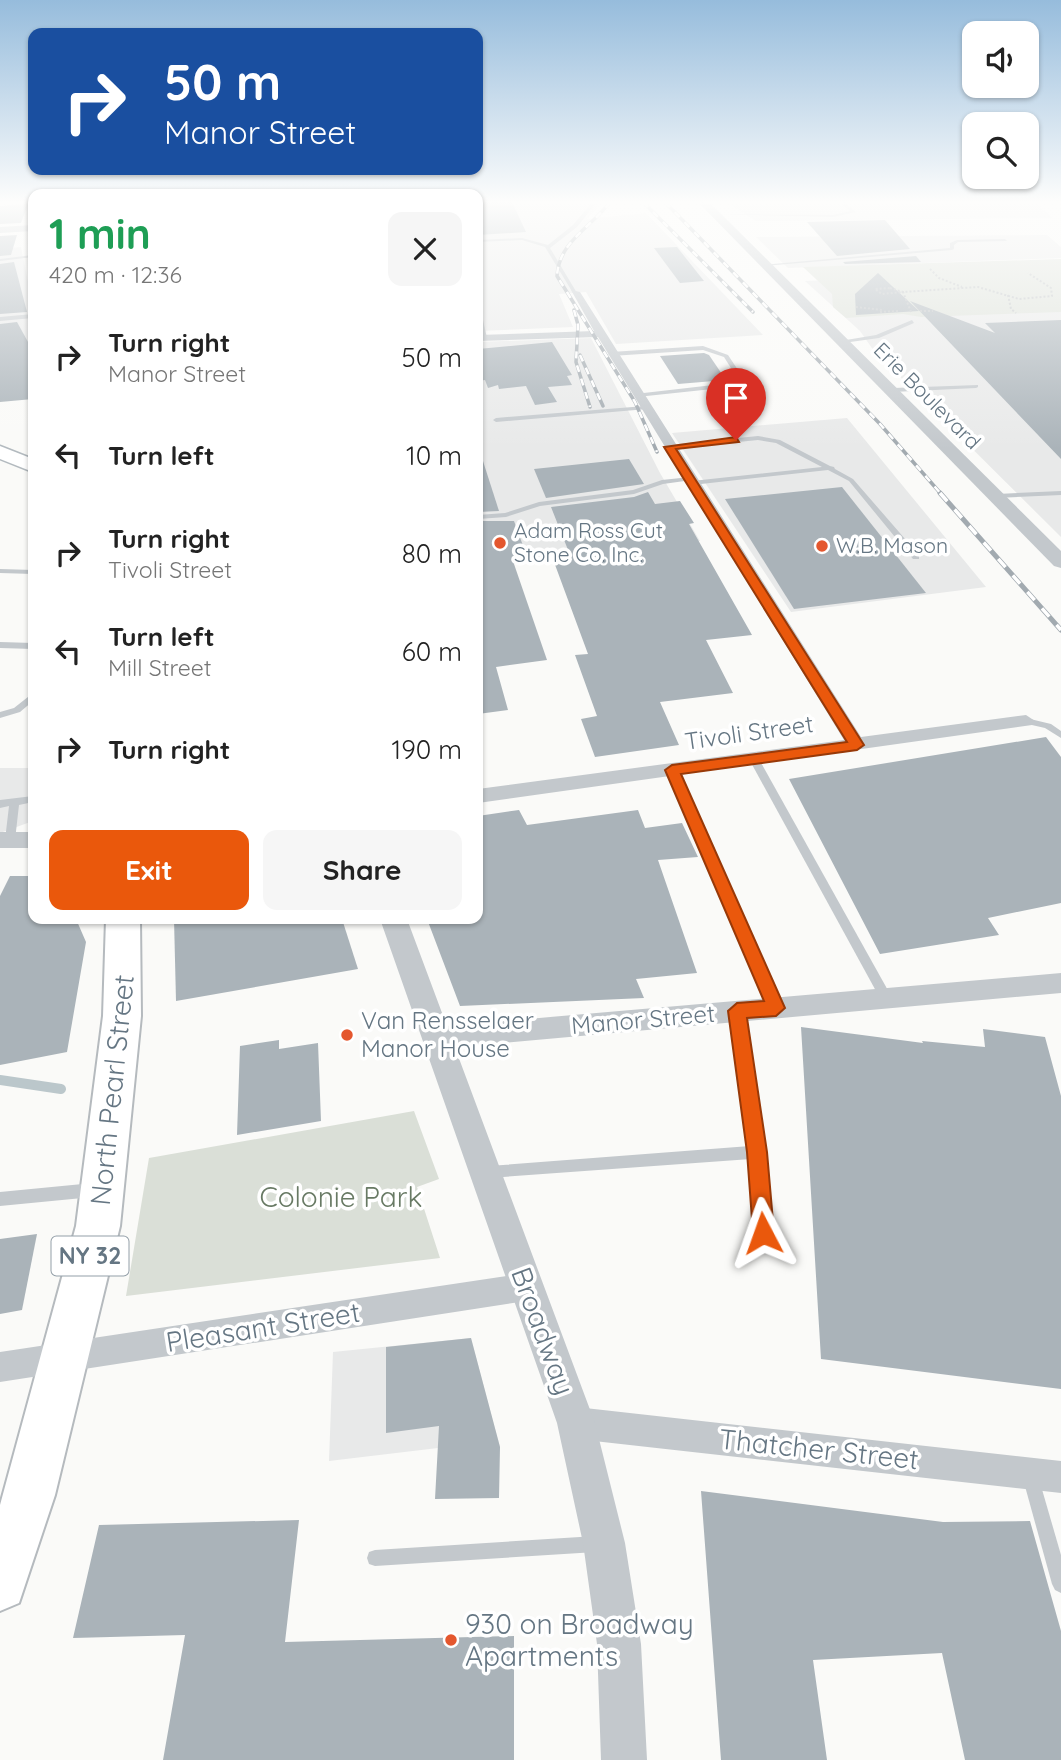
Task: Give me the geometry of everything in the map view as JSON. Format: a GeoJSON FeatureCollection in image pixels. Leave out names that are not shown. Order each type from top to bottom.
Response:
{"type":"FeatureCollection","features":[{"type":"Feature","properties":{"kind":"main road"},"geometry":{"type":"LineString","coordinates":[[0,452],[28,464]]}},
{"type":"Feature","properties":{"kind":"main road","name":"North Pearl Street"},"geometry":{"type":"LineString","coordinates":[[0,1584],[29,1495],[98,1226],[122,1016],[124,924]]}},
{"type":"Feature","properties":{"kind":"street","name":"Erie Boulevard"},"geometry":{"type":"LineString","coordinates":[[784,284],[893,390],[1061,562]]}},
{"type":"Feature","properties":{"kind":"street"},"geometry":{"type":"LineString","coordinates":[[575,292],[598,334],[857,745]]}},
{"type":"Feature","properties":{"kind":"street"},"geometry":{"type":"LineString","coordinates":[[483,337],[598,334]]}},
{"type":"Feature","properties":{"kind":"street","name":"Tivoli Street"},"geometry":{"type":"LineString","coordinates":[[483,795],[1026,722]]}},
{"type":"Feature","properties":{"kind":"street"},"geometry":{"type":"LineString","coordinates":[[5,840],[28,840]]}},
{"type":"Feature","properties":{"kind":"street","name":"Broadway"},"geometry":{"type":"LineString","coordinates":[[395,924],[576,1423],[604,1543],[619,1644],[624,1760]]}},
{"type":"Feature","properties":{"kind":"street","name":"Manor Street"},"geometry":{"type":"LineString","coordinates":[[434,1038],[1061,983]]}},
{"type":"Feature","properties":{"kind":"street","name":"Pleasant Street"},"geometry":{"type":"LineString","coordinates":[[0,1367],[526,1287]]}},
{"type":"Feature","properties":{"kind":"street","name":"Thatcher Street"},"geometry":{"type":"LineString","coordinates":[[576,1423],[1061,1476]]}},
{"type":"Feature","properties":{"kind":"lane"},"geometry":{"type":"LineString","coordinates":[[570,284],[575,292]]}},
{"type":"Feature","properties":{"kind":"lane"},"geometry":{"type":"LineString","coordinates":[[0,319],[28,316]]}},
{"type":"Feature","properties":{"kind":"lane"},"geometry":{"type":"LineString","coordinates":[[844,341],[877,337],[912,318]]}},
{"type":"Feature","properties":{"kind":"lane"},"geometry":{"type":"LineString","coordinates":[[496,420],[641,401],[736,383],[739,376],[726,356],[703,348],[611,354]]}},
{"type":"Feature","properties":{"kind":"lane"},"geometry":{"type":"LineString","coordinates":[[893,390],[976,386]]}},
{"type":"Feature","properties":{"kind":"lane"},"geometry":{"type":"LineString","coordinates":[[669,447],[758,438],[778,441],[833,468],[851,480],[916,557]]}},
{"type":"Feature","properties":{"kind":"lane"},"geometry":{"type":"LineString","coordinates":[[483,517],[506,515],[539,504],[634,492],[662,482],[833,468]]}},
{"type":"Feature","properties":{"kind":"lane"},"geometry":{"type":"LineString","coordinates":[[997,496],[1061,493]]}},
{"type":"Feature","properties":{"kind":"lane"},"geometry":{"type":"LineString","coordinates":[[0,571],[28,572]]}},
{"type":"Feature","properties":{"kind":"lane"},"geometry":{"type":"LineString","coordinates":[[0,645],[28,646]]}},
{"type":"Feature","properties":{"kind":"lane"},"geometry":{"type":"LineString","coordinates":[[0,715],[17,710],[28,700]]}},
{"type":"Feature","properties":{"kind":"lane"},"geometry":{"type":"LineString","coordinates":[[1026,722],[1048,726],[1061,735]]}},
{"type":"Feature","properties":{"kind":"lane"},"geometry":{"type":"LineString","coordinates":[[754,759],[886,998]]}},
{"type":"Feature","properties":{"kind":"lane"},"geometry":{"type":"LineString","coordinates":[[672,770],[776,1008]]}},
{"type":"Feature","properties":{"kind":"lane"},"geometry":{"type":"LineString","coordinates":[[0,804],[28,800]]}},
{"type":"Feature","properties":{"kind":"lane"},"geometry":{"type":"LineString","coordinates":[[5,840],[15,801]]}},
{"type":"Feature","properties":{"kind":"lane"},"geometry":{"type":"LineString","coordinates":[[737,1011],[757,1152],[763,1233]]}},
{"type":"Feature","properties":{"kind":"lane"},"geometry":{"type":"LineString","coordinates":[[486,1172],[757,1152]]}},
{"type":"Feature","properties":{"kind":"lane"},"geometry":{"type":"LineString","coordinates":[[0,1199],[102,1189]]}},
{"type":"Feature","properties":{"kind":"lane"},"geometry":{"type":"LineString","coordinates":[[1029,1472],[1061,1584]]}},
{"type":"Feature","properties":{"kind":"lane"},"geometry":{"type":"LineString","coordinates":[[375,1558],[604,1543]]}},
{"type":"Feature","properties":{"kind":"path"},"geometry":{"type":"LineString","coordinates":[[954,284],[963,288]]}},
{"type":"Feature","properties":{"kind":"path"},"geometry":{"type":"LineString","coordinates":[[903,292],[890,288],[875,289],[882,294],[988,288],[1018,299],[1052,296],[1051,288],[1046,284]]}},
{"type":"Feature","properties":{"kind":"path"},"geometry":{"type":"LineString","coordinates":[[903,292],[912,318]]}},
{"type":"Feature","properties":{"kind":"path"},"geometry":{"type":"LineString","coordinates":[[1007,294],[1011,309],[1016,313]]}},
{"type":"Feature","properties":{"kind":"path"},"geometry":{"type":"LineString","coordinates":[[856,307],[886,311]]}},
{"type":"Feature","properties":{"kind":"shaded area"},"geometry":{"type":"Polygon","coordinates":[[[0,284],[28,284],[28,358],[0,360],[0,284]]]}},
{"type":"Feature","properties":{"kind":"shaded area"},"geometry":{"type":"Polygon","coordinates":[[[483,284],[714,284],[763,335],[616,344],[586,292],[559,294],[573,327],[483,331],[483,284]]]}},
{"type":"Feature","properties":{"kind":"shaded area"},"geometry":{"type":"Polygon","coordinates":[[[808,284],[1061,284],[1061,537],[874,351],[860,331],[808,284]]]}},
{"type":"Feature","properties":{"kind":"shaded area"},"geometry":{"type":"Polygon","coordinates":[[[591,338],[660,473],[700,541],[483,566],[483,342],[591,338]]]}},
{"type":"Feature","properties":{"kind":"shaded area","name":"W.B. Mason"},"geometry":{"type":"Polygon","coordinates":[[[847,418],[986,587],[791,612],[672,433],[847,418]]]}},
{"type":"Feature","properties":{"kind":"shaded area"},"geometry":{"type":"Polygon","coordinates":[[[0,768],[28,768],[28,823],[0,833],[0,768]]]}},
{"type":"Feature","properties":{"kind":"shaded area"},"geometry":{"type":"Polygon","coordinates":[[[471,1338],[500,1447],[438,1448],[329,1461],[333,1352],[471,1338]]]}},
{"type":"Feature","properties":{"kind":"green space"},"geometry":{"type":"Polygon","coordinates":[[[821,284],[1061,284],[1061,312],[921,317],[903,314],[846,318],[833,307],[832,294],[821,284]]]}},
{"type":"Feature","properties":{"kind":"green space","name":"Colonie Park"},"geometry":{"type":"Polygon","coordinates":[[[414,1111],[439,1179],[417,1187],[440,1258],[126,1296],[149,1158],[414,1111]]]}},
{"type":"Feature","properties":{"kind":"building"},"geometry":{"type":"Polygon","coordinates":[[[0,284],[20,284],[27,312],[0,314],[0,284]]]}},
{"type":"Feature","properties":{"kind":"building"},"geometry":{"type":"Polygon","coordinates":[[[866,284],[890,284],[919,311],[856,315],[855,294],[866,284]]]}},
{"type":"Feature","properties":{"kind":"building"},"geometry":{"type":"Polygon","coordinates":[[[910,301],[995,333],[985,323],[1061,320],[1061,459],[910,301]]]}},
{"type":"Feature","properties":{"kind":"building"},"geometry":{"type":"Polygon","coordinates":[[[17,322],[28,342],[28,399],[0,402],[0,324],[17,322]]]}},
{"type":"Feature","properties":{"kind":"building"},"geometry":{"type":"Polygon","coordinates":[[[552,342],[572,375],[567,376],[572,385],[548,387],[557,402],[535,405],[526,386],[499,389],[498,385],[488,388],[483,380],[483,349],[552,342]]]}},
{"type":"Feature","properties":{"kind":"building"},"geometry":{"type":"Polygon","coordinates":[[[704,353],[709,355],[726,380],[678,384],[660,356],[704,353]]]}},
{"type":"Feature","properties":{"kind":"building"},"geometry":{"type":"Polygon","coordinates":[[[629,459],[644,484],[546,498],[534,469],[629,459]]]}},
{"type":"Feature","properties":{"kind":"building"},"geometry":{"type":"Polygon","coordinates":[[[483,461],[499,511],[483,512],[483,461]]]}},
{"type":"Feature","properties":{"kind":"building","name":"W.B. Mason"},"geometry":{"type":"Polygon","coordinates":[[[842,487],[926,593],[794,609],[725,499],[842,487]]]}},
{"type":"Feature","properties":{"kind":"building"},"geometry":{"type":"Polygon","coordinates":[[[648,492],[655,504],[680,501],[694,523],[689,524],[752,635],[706,640],[733,693],[660,702],[679,745],[595,757],[581,719],[597,716],[575,655],[588,654],[554,562],[572,560],[551,507],[634,497],[648,492]]]}},
{"type":"Feature","properties":{"kind":"building"},"geometry":{"type":"Polygon","coordinates":[[[483,521],[514,521],[529,562],[514,564],[547,660],[496,667],[508,710],[483,713],[483,521]]]}},
{"type":"Feature","properties":{"kind":"building"},"geometry":{"type":"Polygon","coordinates":[[[1046,737],[1061,757],[1061,903],[988,918],[999,935],[880,954],[789,779],[1046,737]]]}},
{"type":"Feature","properties":{"kind":"building"},"geometry":{"type":"Polygon","coordinates":[[[519,810],[527,825],[638,810],[645,828],[682,823],[698,857],[658,860],[697,973],[636,979],[644,998],[460,1006],[429,924],[483,924],[483,815],[519,810]]]}},
{"type":"Feature","properties":{"kind":"building"},"geometry":{"type":"Polygon","coordinates":[[[10,876],[28,876],[28,924],[78,924],[86,942],[67,1052],[0,1065],[0,896],[10,876]]]}},
{"type":"Feature","properties":{"kind":"building"},"geometry":{"type":"Polygon","coordinates":[[[174,924],[344,924],[358,969],[176,1001],[174,924]]]}},
{"type":"Feature","properties":{"kind":"building"},"geometry":{"type":"Polygon","coordinates":[[[801,1027],[923,1043],[922,1041],[985,1047],[983,1029],[1045,1037],[1061,1096],[1061,1389],[821,1359],[801,1027]]]}},
{"type":"Feature","properties":{"kind":"building"},"geometry":{"type":"Polygon","coordinates":[[[279,1040],[279,1049],[318,1043],[321,1121],[237,1135],[240,1046],[279,1040]]]}},
{"type":"Feature","properties":{"kind":"building"},"geometry":{"type":"Polygon","coordinates":[[[37,1234],[22,1310],[0,1314],[0,1239],[37,1234]]]}},
{"type":"Feature","properties":{"kind":"building"},"geometry":{"type":"Polygon","coordinates":[[[471,1338],[500,1447],[499,1498],[435,1499],[439,1426],[386,1433],[386,1347],[471,1338]]]}},
{"type":"Feature","properties":{"kind":"building"},"geometry":{"type":"Polygon","coordinates":[[[701,1491],[943,1522],[1030,1521],[1061,1631],[1061,1760],[965,1760],[942,1653],[813,1660],[827,1760],[721,1760],[701,1491]]]}},
{"type":"Feature","properties":{"kind":"building","name":"930 on Broadway Apartments"},"geometry":{"type":"Polygon","coordinates":[[[299,1520],[285,1642],[514,1636],[514,1760],[163,1760],[185,1635],[73,1638],[99,1525],[299,1520]]]}},
{"type":"Feature","properties":{"kind":"waterway"},"geometry":{"type":"LineString","coordinates":[[0,1080],[61,1089]]}},
{"type":"Feature","properties":{"kind":"railway"},"geometry":{"type":"LineString","coordinates":[[562,284],[635,402],[657,452]]}},
{"type":"Feature","properties":{"kind":"railway"},"geometry":{"type":"LineString","coordinates":[[725,284],[753,312]]}},
{"type":"Feature","properties":{"kind":"railway"},"geometry":{"type":"LineString","coordinates":[[745,284],[880,424],[942,495]]}},
{"type":"Feature","properties":{"kind":"railway"},"geometry":{"type":"LineString","coordinates":[[574,310],[578,325],[576,362],[590,407]]}},
{"type":"Feature","properties":{"kind":"railway"},"geometry":{"type":"LineString","coordinates":[[580,355],[603,406]]}},
{"type":"Feature","properties":{"kind":"railway"},"geometry":{"type":"LineString","coordinates":[[940,493],[1061,630]]}},
{"type":"Feature","properties":{"kind":"place","name":"Adam Ross Cut Stone Co. Inc."},"geometry":{"type":"Point","coordinates":[500,543]}},
{"type":"Feature","properties":{"kind":"place","name":"W.B. Mason"},"geometry":{"type":"Point","coordinates":[822,546]}},
{"type":"Feature","properties":{"kind":"place","name":"Van Rensselaer Manor House"},"geometry":{"type":"Point","coordinates":[347,1035]}},
{"type":"Feature","properties":{"kind":"place","name":"930 on Broadway Apartments"},"geometry":{"type":"Point","coordinates":[451,1640]}},
{"type":"Feature","properties":{"kind":"route"},"geometry":{"type":"LineString","coordinates":[[736,440],[669,447],[857,745],[672,770],[776,1008],[737,1011],[757,1152],[763,1233]]}}]}
